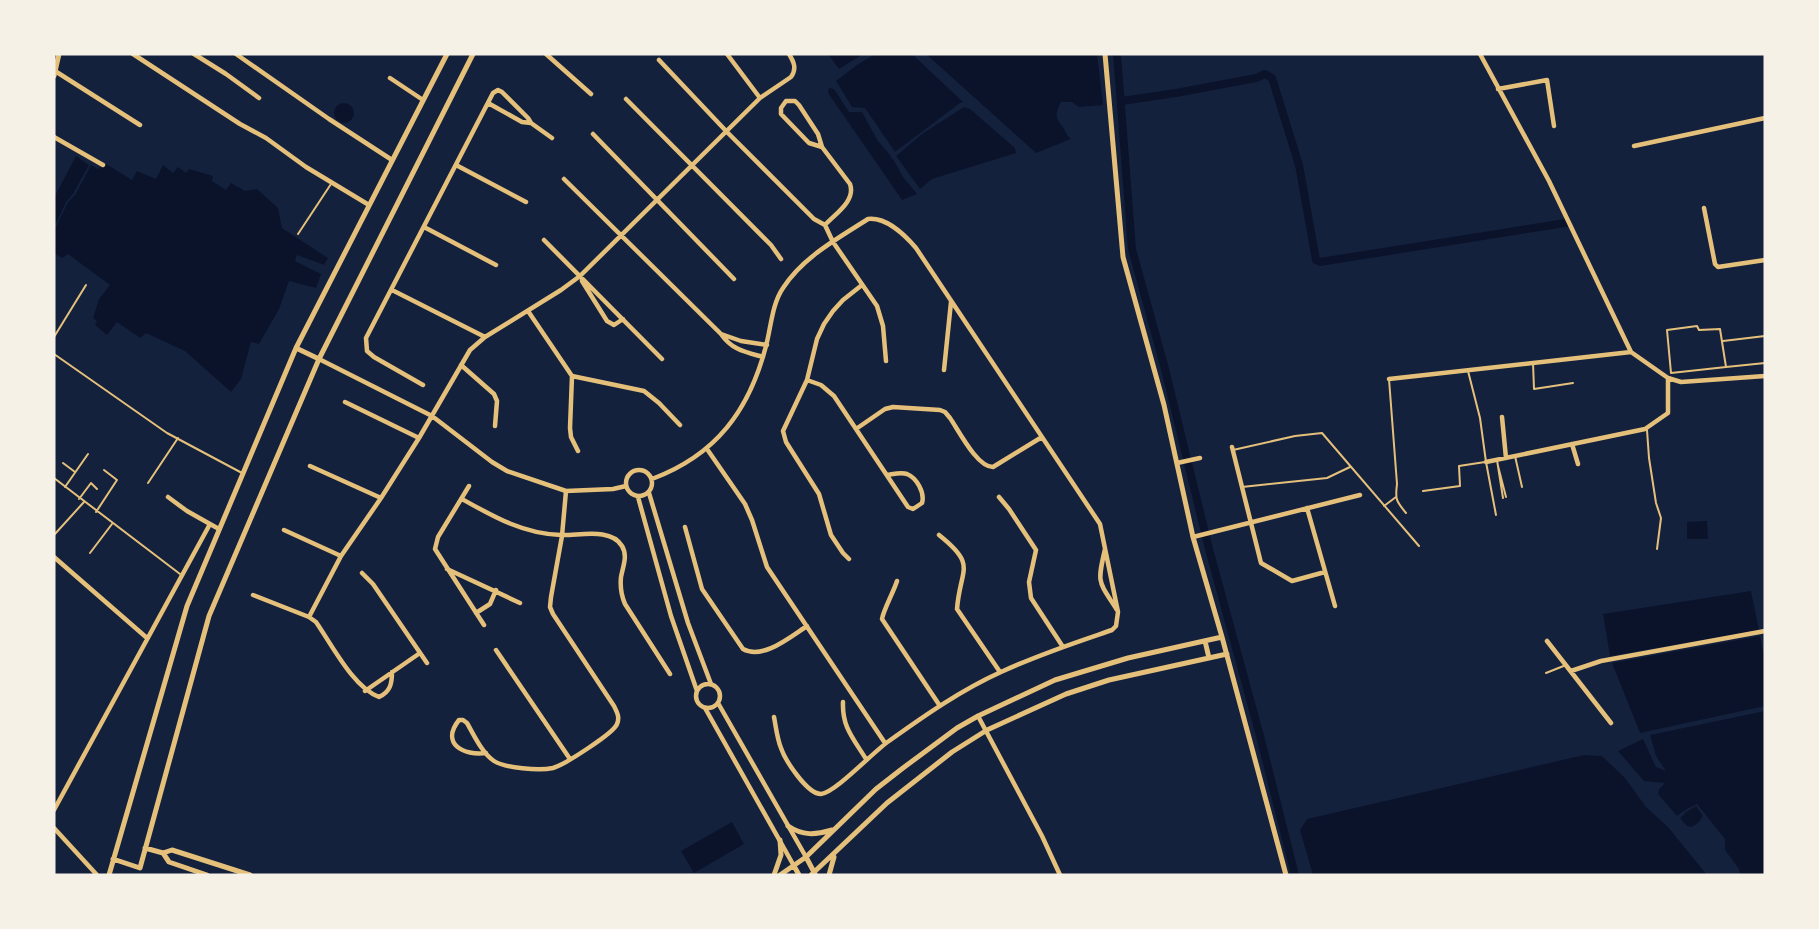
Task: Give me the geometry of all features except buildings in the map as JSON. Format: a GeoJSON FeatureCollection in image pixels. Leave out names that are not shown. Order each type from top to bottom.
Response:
{"type":"FeatureCollection","features":[{"type":"Feature","properties":{"kind":"street"},"geometry":{"type":"LineString","coordinates":[[134,54],[240,124],[266,138],[306,167],[369,205]]}},
{"type":"Feature","properties":{"kind":"street"},"geometry":{"type":"LineString","coordinates":[[194,54],[259,98]]}},
{"type":"Feature","properties":{"kind":"street"},"geometry":{"type":"LineString","coordinates":[[236,54],[392,160]]}},
{"type":"Feature","properties":{"kind":"street"},"geometry":{"type":"LineString","coordinates":[[109,875],[188,606],[219,529],[296,348],[447,54]]}},
{"type":"Feature","properties":{"kind":"street"},"geometry":{"type":"LineString","coordinates":[[113,859],[140,868],[209,615],[319,359],[473,54]]}},
{"type":"Feature","properties":{"kind":"street"},"geometry":{"type":"LineString","coordinates":[[546,54],[591,94]]}},
{"type":"Feature","properties":{"kind":"street"},"geometry":{"type":"LineString","coordinates":[[727,54],[760,98]]}},
{"type":"Feature","properties":{"kind":"street"},"geometry":{"type":"LineString","coordinates":[[309,617],[341,556],[419,438],[470,350],[485,337],[580,276],[760,98],[791,77],[794,73],[794,61],[789,54]]}},
{"type":"Feature","properties":{"kind":"street"},"geometry":{"type":"LineString","coordinates":[[1105,54],[1123,257],[1180,462],[1193,537],[1286,875]]}},
{"type":"Feature","properties":{"kind":"street"},"geometry":{"type":"LineString","coordinates":[[1480,54],[1549,181],[1631,352],[1668,378],[1681,382],[1765,376]]}},
{"type":"Feature","properties":{"kind":"street"},"geometry":{"type":"LineString","coordinates":[[57,56],[55,73],[140,125]]}},
{"type":"Feature","properties":{"kind":"street"},"geometry":{"type":"LineString","coordinates":[[659,60],[814,219],[825,225],[833,242],[877,306],[881,316],[886,361]]}},
{"type":"Feature","properties":{"kind":"street"},"geometry":{"type":"LineString","coordinates":[[390,78],[423,100]]}},
{"type":"Feature","properties":{"kind":"street"},"geometry":{"type":"LineString","coordinates":[[1498,89],[1547,80],[1554,126]]}},
{"type":"Feature","properties":{"kind":"street"},"geometry":{"type":"LineString","coordinates":[[423,385],[374,357],[367,351],[366,338],[494,92],[500,90],[528,117],[531,123],[552,138]]}},
{"type":"Feature","properties":{"kind":"street"},"geometry":{"type":"LineString","coordinates":[[626,99],[771,245],[781,259]]}},
{"type":"Feature","properties":{"kind":"street"},"geometry":{"type":"LineString","coordinates":[[822,147],[809,143],[781,114],[781,108],[786,101],[795,101],[799,105],[818,134],[822,147],[852,190],[846,203],[825,225]]}},
{"type":"Feature","properties":{"kind":"street"},"geometry":{"type":"LineString","coordinates":[[488,104],[522,122],[531,123]]}},
{"type":"Feature","properties":{"kind":"street"},"geometry":{"type":"LineString","coordinates":[[1634,146],[1765,118]]}},
{"type":"Feature","properties":{"kind":"street"},"geometry":{"type":"LineString","coordinates":[[593,134],[735,279]]}},
{"type":"Feature","properties":{"kind":"street"},"geometry":{"type":"LineString","coordinates":[[54,137],[103,165]]}},
{"type":"Feature","properties":{"kind":"street"},"geometry":{"type":"LineString","coordinates":[[456,165],[526,202]]}},
{"type":"Feature","properties":{"kind":"street"},"geometry":{"type":"LineString","coordinates":[[564,179],[728,343],[738,349],[763,357]]}},
{"type":"Feature","properties":{"kind":"street"},"geometry":{"type":"LineString","coordinates":[[1704,208],[1716,266],[1723,267],[1765,260]]}},
{"type":"Feature","properties":{"kind":"street"},"geometry":{"type":"LineString","coordinates":[[652,479],[668,473],[706,449],[737,415],[756,379],[767,345],[776,303],[782,290],[810,258],[868,219],[874,218],[883,221],[912,243],[1100,524],[1118,612],[1116,626],[1112,630],[1000,672],[940,706],[885,743],[834,788],[822,794],[816,793],[803,783],[782,752],[774,717]]}},
{"type":"Feature","properties":{"kind":"street"},"geometry":{"type":"LineString","coordinates":[[424,227],[496,265]]}},
{"type":"Feature","properties":{"kind":"street"},"geometry":{"type":"LineString","coordinates":[[544,240],[662,359]]}},
{"type":"Feature","properties":{"kind":"street"},"geometry":{"type":"LineString","coordinates":[[580,276],[607,321],[614,325],[623,319]]}},
{"type":"Feature","properties":{"kind":"street"},"geometry":{"type":"LineString","coordinates":[[849,559],[831,535],[819,494],[786,442],[783,430],[807,380],[824,324],[843,300],[862,285]]}},
{"type":"Feature","properties":{"kind":"street"},"geometry":{"type":"LineString","coordinates":[[392,290],[485,337]]}},
{"type":"Feature","properties":{"kind":"street"},"geometry":{"type":"LineString","coordinates":[[944,370],[951,302]]}},
{"type":"Feature","properties":{"kind":"street"},"geometry":{"type":"LineString","coordinates":[[528,311],[572,376],[570,428],[571,437],[578,451]]}},
{"type":"Feature","properties":{"kind":"street"},"geometry":{"type":"LineString","coordinates":[[721,334],[767,345]]}},
{"type":"Feature","properties":{"kind":"street"},"geometry":{"type":"LineString","coordinates":[[296,348],[432,416],[507,471],[566,491],[613,489],[626,486]]}},
{"type":"Feature","properties":{"kind":"street"},"geometry":{"type":"LineString","coordinates":[[1389,380],[1631,352]]}},
{"type":"Feature","properties":{"kind":"street"},"geometry":{"type":"LineString","coordinates":[[461,365],[494,394],[497,401],[495,426]]}},
{"type":"Feature","properties":{"kind":"street"},"geometry":{"type":"LineString","coordinates":[[572,376],[644,391],[680,425]]}},
{"type":"Feature","properties":{"kind":"street"},"geometry":{"type":"LineString","coordinates":[[1486,462],[1498,463],[1506,458],[1646,428],[1668,413],[1668,378]]}},
{"type":"Feature","properties":{"kind":"street"},"geometry":{"type":"LineString","coordinates":[[807,380],[821,385],[834,396],[908,507],[913,510],[922,503],[924,497],[922,492],[911,476],[904,473],[887,475]]}},
{"type":"Feature","properties":{"kind":"street"},"geometry":{"type":"LineString","coordinates":[[345,402],[419,438]]}},
{"type":"Feature","properties":{"kind":"street"},"geometry":{"type":"LineString","coordinates":[[856,429],[893,407],[940,410],[950,417],[979,460],[988,467],[1001,464],[1042,437]]}},
{"type":"Feature","properties":{"kind":"street"},"geometry":{"type":"LineString","coordinates":[[1502,417],[1506,458]]}},
{"type":"Feature","properties":{"kind":"street"},"geometry":{"type":"LineString","coordinates":[[1572,444],[1578,464]]}},
{"type":"Feature","properties":{"kind":"street"},"geometry":{"type":"LineString","coordinates":[[1232,448],[1261,563],[1292,581],[1325,572]]}},
{"type":"Feature","properties":{"kind":"street"},"geometry":{"type":"LineString","coordinates":[[706,449],[745,504],[767,567],[885,743]]}},
{"type":"Feature","properties":{"kind":"street"},"geometry":{"type":"LineString","coordinates":[[1180,462],[1197,459]]}},
{"type":"Feature","properties":{"kind":"street"},"geometry":{"type":"LineString","coordinates":[[310,466],[381,498]]}},
{"type":"Feature","properties":{"kind":"street"},"geometry":{"type":"LineString","coordinates":[[636,470],[645,472],[652,479],[652,489],[644,496],[638,497],[628,491],[626,486],[628,476],[636,470]]}},
{"type":"Feature","properties":{"kind":"street"},"geometry":{"type":"LineString","coordinates":[[469,486],[438,537],[435,549],[484,625]]}},
{"type":"Feature","properties":{"kind":"street"},"geometry":{"type":"LineString","coordinates":[[486,753],[468,753],[459,749],[453,742],[452,734],[459,720],[467,723],[486,753],[494,761],[507,766],[537,769],[554,768],[570,759],[608,734],[618,722],[618,714],[614,706],[550,607],[562,536],[566,491]]}},
{"type":"Feature","properties":{"kind":"street"},"geometry":{"type":"LineString","coordinates":[[649,493],[688,623],[711,684],[719,692],[718,703],[814,874],[887,803],[952,752],[987,730],[1066,694],[1227,654]]}},
{"type":"Feature","properties":{"kind":"street"},"geometry":{"type":"LineString","coordinates":[[1193,537],[1360,495]]}},
{"type":"Feature","properties":{"kind":"street"},"geometry":{"type":"LineString","coordinates":[[168,497],[219,529]]}},
{"type":"Feature","properties":{"kind":"street"},"geometry":{"type":"LineString","coordinates":[[638,497],[675,627],[697,691],[697,702],[705,708],[799,875]]}},
{"type":"Feature","properties":{"kind":"street"},"geometry":{"type":"LineString","coordinates":[[999,497],[1036,550],[1029,582],[1030,598],[1063,647]]}},
{"type":"Feature","properties":{"kind":"street"},"geometry":{"type":"LineString","coordinates":[[462,499],[502,521],[536,532],[562,536],[600,535],[619,542],[625,556],[621,578],[625,604],[670,674]]}},
{"type":"Feature","properties":{"kind":"street"},"geometry":{"type":"LineString","coordinates":[[1307,508],[1335,606]]}},
{"type":"Feature","properties":{"kind":"street"},"geometry":{"type":"LineString","coordinates":[[54,810],[210,524]]}},
{"type":"Feature","properties":{"kind":"street"},"geometry":{"type":"LineString","coordinates":[[685,527],[702,589],[743,649],[757,653],[784,641],[807,627]]}},
{"type":"Feature","properties":{"kind":"street"},"geometry":{"type":"LineString","coordinates":[[284,530],[341,556]]}},
{"type":"Feature","properties":{"kind":"street"},"geometry":{"type":"LineString","coordinates":[[939,535],[955,548],[963,560],[964,568],[957,609],[1000,672]]}},
{"type":"Feature","properties":{"kind":"street"},"geometry":{"type":"LineString","coordinates":[[1105,546],[1099,576],[1100,583],[1118,612]]}},
{"type":"Feature","properties":{"kind":"street"},"geometry":{"type":"LineString","coordinates":[[54,558],[147,638]]}},
{"type":"Feature","properties":{"kind":"street"},"geometry":{"type":"LineString","coordinates":[[447,569],[520,603]]}},
{"type":"Feature","properties":{"kind":"street"},"geometry":{"type":"LineString","coordinates":[[362,573],[373,584],[427,663]]}},
{"type":"Feature","properties":{"kind":"street"},"geometry":{"type":"LineString","coordinates":[[897,581],[882,619],[940,706]]}},
{"type":"Feature","properties":{"kind":"street"},"geometry":{"type":"LineString","coordinates":[[476,613],[490,604],[496,590]]}},
{"type":"Feature","properties":{"kind":"street"},"geometry":{"type":"LineString","coordinates":[[253,595],[309,617],[316,622],[354,679],[365,691],[379,697],[384,695],[392,682],[392,672]]}},
{"type":"Feature","properties":{"kind":"street"},"geometry":{"type":"LineString","coordinates":[[675,627],[688,623]]}},
{"type":"Feature","properties":{"kind":"street"},"geometry":{"type":"LineString","coordinates":[[1571,671],[1601,661],[1765,631]]}},
{"type":"Feature","properties":{"kind":"street"},"geometry":{"type":"LineString","coordinates":[[780,875],[806,857],[876,789],[950,733],[978,716],[1055,680],[1128,658],[1222,638]]}},
{"type":"Feature","properties":{"kind":"street"},"geometry":{"type":"LineString","coordinates":[[1205,641],[1209,658]]}},
{"type":"Feature","properties":{"kind":"street"},"geometry":{"type":"LineString","coordinates":[[1547,641],[1611,723]]}},
{"type":"Feature","properties":{"kind":"street"},"geometry":{"type":"LineString","coordinates":[[496,650],[570,759]]}},
{"type":"Feature","properties":{"kind":"street"},"geometry":{"type":"LineString","coordinates":[[365,691],[420,653]]}},
{"type":"Feature","properties":{"kind":"street"},"geometry":{"type":"LineString","coordinates":[[697,691],[705,684],[711,684]]}},
{"type":"Feature","properties":{"kind":"street"},"geometry":{"type":"LineString","coordinates":[[843,702],[845,723],[866,759]]}},
{"type":"Feature","properties":{"kind":"street"},"geometry":{"type":"LineString","coordinates":[[705,708],[718,703]]}},
{"type":"Feature","properties":{"kind":"street"},"geometry":{"type":"LineString","coordinates":[[978,716],[1042,836],[1060,875]]}},
{"type":"Feature","properties":{"kind":"street"},"geometry":{"type":"LineString","coordinates":[[788,826],[796,831],[810,834],[834,830]]}},
{"type":"Feature","properties":{"kind":"street"},"geometry":{"type":"LineString","coordinates":[[54,828],[97,875]]}},
{"type":"Feature","properties":{"kind":"street"},"geometry":{"type":"LineString","coordinates":[[774,875],[782,855],[780,840]]}},
{"type":"Feature","properties":{"kind":"street"},"geometry":{"type":"LineString","coordinates":[[145,848],[163,854],[169,862],[207,875]]}},
{"type":"Feature","properties":{"kind":"street"},"geometry":{"type":"LineString","coordinates":[[163,854],[172,850],[250,875]]}},
{"type":"Feature","properties":{"kind":"street"},"geometry":{"type":"LineString","coordinates":[[829,875],[835,854]]}},
{"type":"Feature","properties":{"kind":"lane"},"geometry":{"type":"LineString","coordinates":[[298,234],[332,183]]}},
{"type":"Feature","properties":{"kind":"lane"},"geometry":{"type":"LineString","coordinates":[[54,337],[86,285]]}},
{"type":"Feature","properties":{"kind":"lane"},"geometry":{"type":"LineString","coordinates":[[1726,367],[1720,329],[1699,330],[1697,326],[1667,330],[1671,373],[1765,363]]}},
{"type":"Feature","properties":{"kind":"lane"},"geometry":{"type":"LineString","coordinates":[[1723,340],[1765,336]]}},
{"type":"Feature","properties":{"kind":"lane"},"geometry":{"type":"LineString","coordinates":[[54,354],[147,420],[243,473]]}},
{"type":"Feature","properties":{"kind":"lane"},"geometry":{"type":"LineString","coordinates":[[1533,363],[1534,389],[1573,383]]}},
{"type":"Feature","properties":{"kind":"lane"},"geometry":{"type":"LineString","coordinates":[[1468,371],[1480,418],[1496,515]]}},
{"type":"Feature","properties":{"kind":"lane"},"geometry":{"type":"LineString","coordinates":[[1389,380],[1397,484],[1395,497],[1406,513]]}},
{"type":"Feature","properties":{"kind":"lane"},"geometry":{"type":"LineString","coordinates":[[1646,428],[1656,503],[1661,518],[1657,549]]}},
{"type":"Feature","properties":{"kind":"lane"},"geometry":{"type":"LineString","coordinates":[[1232,448],[1322,433],[1419,546]]}},
{"type":"Feature","properties":{"kind":"lane"},"geometry":{"type":"LineString","coordinates":[[148,483],[178,438]]}},
{"type":"Feature","properties":{"kind":"lane"},"geometry":{"type":"LineString","coordinates":[[65,487],[88,454]]}},
{"type":"Feature","properties":{"kind":"lane"},"geometry":{"type":"LineString","coordinates":[[1515,456],[1522,487]]}},
{"type":"Feature","properties":{"kind":"lane"},"geometry":{"type":"LineString","coordinates":[[1423,491],[1460,486],[1459,466],[1486,462]]}},
{"type":"Feature","properties":{"kind":"lane"},"geometry":{"type":"LineString","coordinates":[[63,463],[75,472]]}},
{"type":"Feature","properties":{"kind":"lane"},"geometry":{"type":"LineString","coordinates":[[1498,463],[1505,498]]}},
{"type":"Feature","properties":{"kind":"lane"},"geometry":{"type":"LineString","coordinates":[[1242,487],[1327,478],[1352,466]]}},
{"type":"Feature","properties":{"kind":"lane"},"geometry":{"type":"LineString","coordinates":[[96,512],[117,480],[104,470]]}},
{"type":"Feature","properties":{"kind":"lane"},"geometry":{"type":"LineString","coordinates":[[54,478],[183,576]]}},
{"type":"Feature","properties":{"kind":"lane"},"geometry":{"type":"LineString","coordinates":[[79,498],[91,483],[97,489]]}},
{"type":"Feature","properties":{"kind":"lane"},"geometry":{"type":"LineString","coordinates":[[1384,506],[1395,497]]}},
{"type":"Feature","properties":{"kind":"lane"},"geometry":{"type":"LineString","coordinates":[[54,535],[84,502]]}},
{"type":"Feature","properties":{"kind":"lane"},"geometry":{"type":"LineString","coordinates":[[90,553],[112,524]]}},
{"type":"Feature","properties":{"kind":"lane"},"geometry":{"type":"LineString","coordinates":[[1546,673],[1566,664]]}},
{"type":"Feature","properties":{"kind":"water"},"geometry":{"type":"Polygon","coordinates":[[[828,54],[863,54],[839,69],[828,54]]]}},
{"type":"Feature","properties":{"kind":"water"},"geometry":{"type":"Polygon","coordinates":[[[875,54],[912,54],[963,102],[895,152],[865,108],[852,107],[836,81],[875,54]]]}},
{"type":"Feature","properties":{"kind":"water"},"geometry":{"type":"Polygon","coordinates":[[[926,54],[1097,54],[1103,105],[1079,107],[1072,102],[1061,102],[1057,117],[1071,139],[1036,153],[926,54]]]}},
{"type":"Feature","properties":{"kind":"water"},"geometry":{"type":"Polygon","coordinates":[[[829,88],[834,89],[849,112],[862,112],[878,141],[917,194],[902,200],[828,93],[829,88]]]}},
{"type":"Feature","properties":{"kind":"water"},"geometry":{"type":"Polygon","coordinates":[[[340,103],[348,103],[354,109],[354,117],[348,123],[340,123],[334,117],[334,109],[340,103]]]}},
{"type":"Feature","properties":{"kind":"water"},"geometry":{"type":"Polygon","coordinates":[[[964,107],[970,109],[1015,148],[1016,153],[932,179],[920,189],[896,156],[922,134],[964,107]]]}},
{"type":"Feature","properties":{"kind":"water"},"geometry":{"type":"Polygon","coordinates":[[[76,156],[89,165],[66,202],[54,228],[55,196],[76,156]]]}},
{"type":"Feature","properties":{"kind":"water"},"geometry":{"type":"Polygon","coordinates":[[[106,164],[132,180],[137,171],[156,179],[163,165],[173,173],[178,167],[186,173],[189,169],[213,176],[212,181],[226,190],[231,183],[245,191],[257,189],[278,208],[282,228],[328,258],[324,265],[297,255],[295,261],[321,274],[316,288],[289,281],[279,309],[259,344],[251,342],[241,379],[231,392],[185,351],[146,333],[140,338],[117,322],[107,335],[95,325],[97,321],[93,318],[99,299],[110,285],[68,254],[62,258],[54,253],[54,231],[68,202],[75,195],[91,165],[98,169],[106,164]]]}},
{"type":"Feature","properties":{"kind":"water"},"geometry":{"type":"Polygon","coordinates":[[[1707,521],[1708,539],[1687,539],[1687,522],[1707,521]]]}},
{"type":"Feature","properties":{"kind":"water"},"geometry":{"type":"Polygon","coordinates":[[[1751,591],[1759,630],[1610,656],[1603,614],[1751,591]]]}},
{"type":"Feature","properties":{"kind":"water"},"geometry":{"type":"Polygon","coordinates":[[[1760,636],[1765,661],[1765,706],[1640,733],[1612,663],[1760,636]]]}},
{"type":"Feature","properties":{"kind":"water"},"geometry":{"type":"Polygon","coordinates":[[[1765,711],[1765,875],[1740,875],[1739,869],[1725,850],[1725,839],[1697,804],[1677,816],[1658,794],[1659,789],[1665,783],[1644,781],[1618,751],[1643,739],[1656,767],[1666,771],[1656,756],[1650,735],[1765,711]]]}},
{"type":"Feature","properties":{"kind":"water"},"geometry":{"type":"Polygon","coordinates":[[[1584,755],[1602,756],[1625,778],[1646,807],[1668,827],[1707,875],[1313,875],[1300,830],[1307,819],[1584,755]]]}},
{"type":"Feature","properties":{"kind":"water"},"geometry":{"type":"Polygon","coordinates":[[[1696,806],[1703,816],[1692,827],[1687,826],[1680,818],[1696,806]]]}},
{"type":"Feature","properties":{"kind":"water"},"geometry":{"type":"Polygon","coordinates":[[[732,822],[744,844],[694,873],[681,851],[732,822]]]}},
{"type":"Feature","properties":{"kind":"waterway"},"geometry":{"type":"LineString","coordinates":[[1117,54],[1132,249],[1295,875]]}},
{"type":"Feature","properties":{"kind":"waterway"},"geometry":{"type":"LineString","coordinates":[[1122,101],[1256,78],[1265,74],[1272,78],[1299,165],[1316,260],[1320,262],[1565,223]]}}]}
